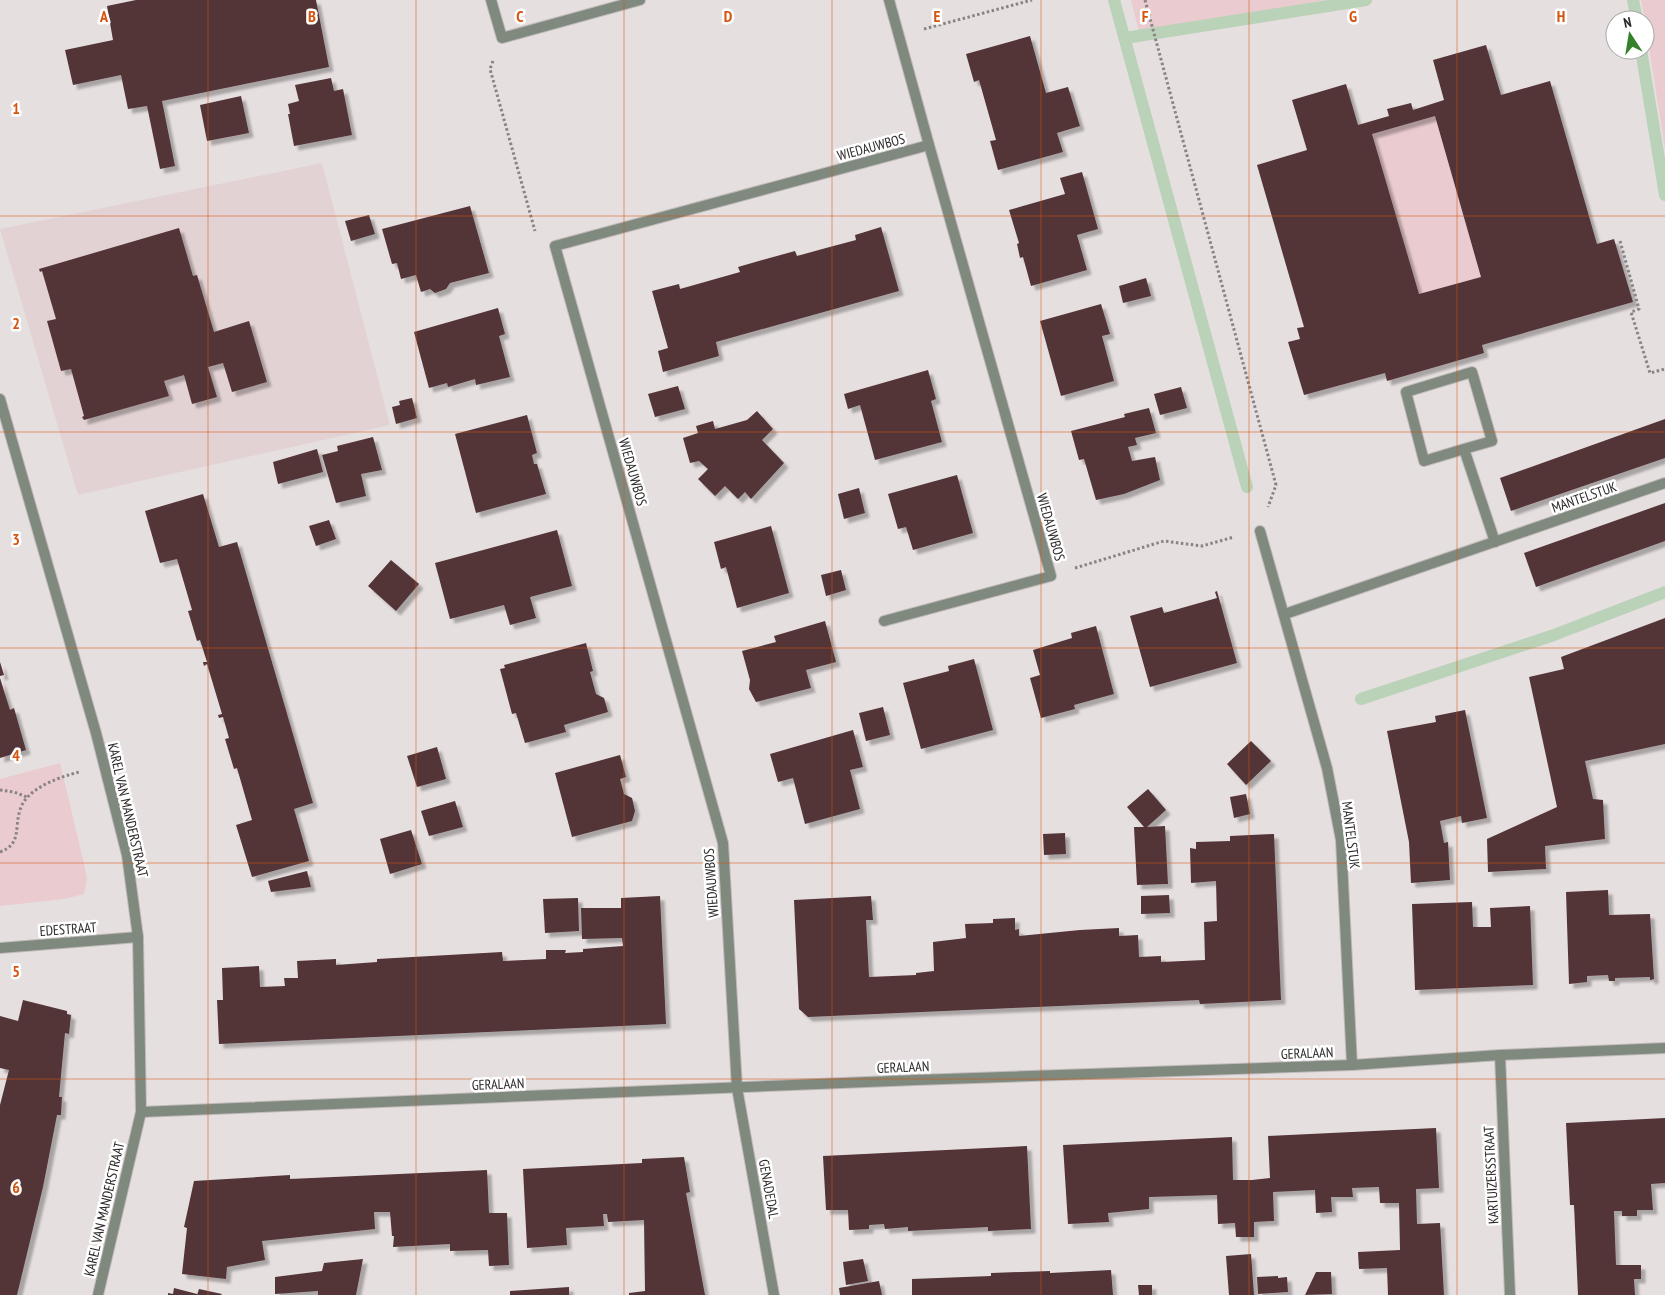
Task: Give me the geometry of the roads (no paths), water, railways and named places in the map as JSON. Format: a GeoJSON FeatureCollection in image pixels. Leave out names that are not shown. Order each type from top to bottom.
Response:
{"type":"FeatureCollection","features":[{"type":"Feature","properties":{"kind":"street"},"geometry":{"type":"LineString","coordinates":[[491,0],[502,38],[640,0]]}},
{"type":"Feature","properties":{"kind":"street","name":"WIEDAUWBOS"},"geometry":{"type":"LineString","coordinates":[[884,621],[1051,576],[889,0]]}},
{"type":"Feature","properties":{"kind":"street","name":"WIEDAUWBOS"},"geometry":{"type":"LineString","coordinates":[[737,1088],[723,843],[555,246],[929,145]]}},
{"type":"Feature","properties":{"kind":"street"},"geometry":{"type":"LineString","coordinates":[[1472,372],[1492,441],[1464,449],[1424,461],[1406,392],[1472,372]]}},
{"type":"Feature","properties":{"kind":"street","name":"KAREL VAN MANDERSTRAAT"},"geometry":{"type":"LineString","coordinates":[[0,399],[104,765],[127,855],[138,938],[141,1112],[98,1295]]}},
{"type":"Feature","properties":{"kind":"street"},"geometry":{"type":"LineString","coordinates":[[1464,449],[1496,542]]}},
{"type":"Feature","properties":{"kind":"street","name":"MANTELSTUK"},"geometry":{"type":"LineString","coordinates":[[1285,614],[1665,483]]}},
{"type":"Feature","properties":{"kind":"street","name":"MANTELSTUK"},"geometry":{"type":"LineString","coordinates":[[1260,531],[1328,768],[1341,840],[1352,1065]]}},
{"type":"Feature","properties":{"kind":"street","name":"EDESTRAAT"},"geometry":{"type":"LineString","coordinates":[[0,948],[138,938]]}},
{"type":"Feature","properties":{"kind":"street","name":"GERALAAN"},"geometry":{"type":"LineString","coordinates":[[141,1112],[1352,1065],[1500,1055],[1665,1048]]}},
{"type":"Feature","properties":{"kind":"street","name":"KARTUIZERSSTRAAT"},"geometry":{"type":"LineString","coordinates":[[1500,1055],[1510,1295]]}},
{"type":"Feature","properties":{"kind":"street","name":"GENADEDAL"},"geometry":{"type":"LineString","coordinates":[[737,1088],[774,1295]]}},
{"type":"Feature","properties":{"kind":"waterway"},"geometry":{"type":"LineString","coordinates":[[1114,0],[1247,487]]}},
{"type":"Feature","properties":{"kind":"waterway"},"geometry":{"type":"LineString","coordinates":[[1125,38],[1366,0]]}},
{"type":"Feature","properties":{"kind":"waterway"},"geometry":{"type":"LineString","coordinates":[[1633,0],[1635,10]]}},
{"type":"Feature","properties":{"kind":"waterway"},"geometry":{"type":"LineString","coordinates":[[1643,60],[1665,195]]}},
{"type":"Feature","properties":{"kind":"waterway"},"geometry":{"type":"LineString","coordinates":[[1361,699],[1554,635],[1665,592]]}}]}
